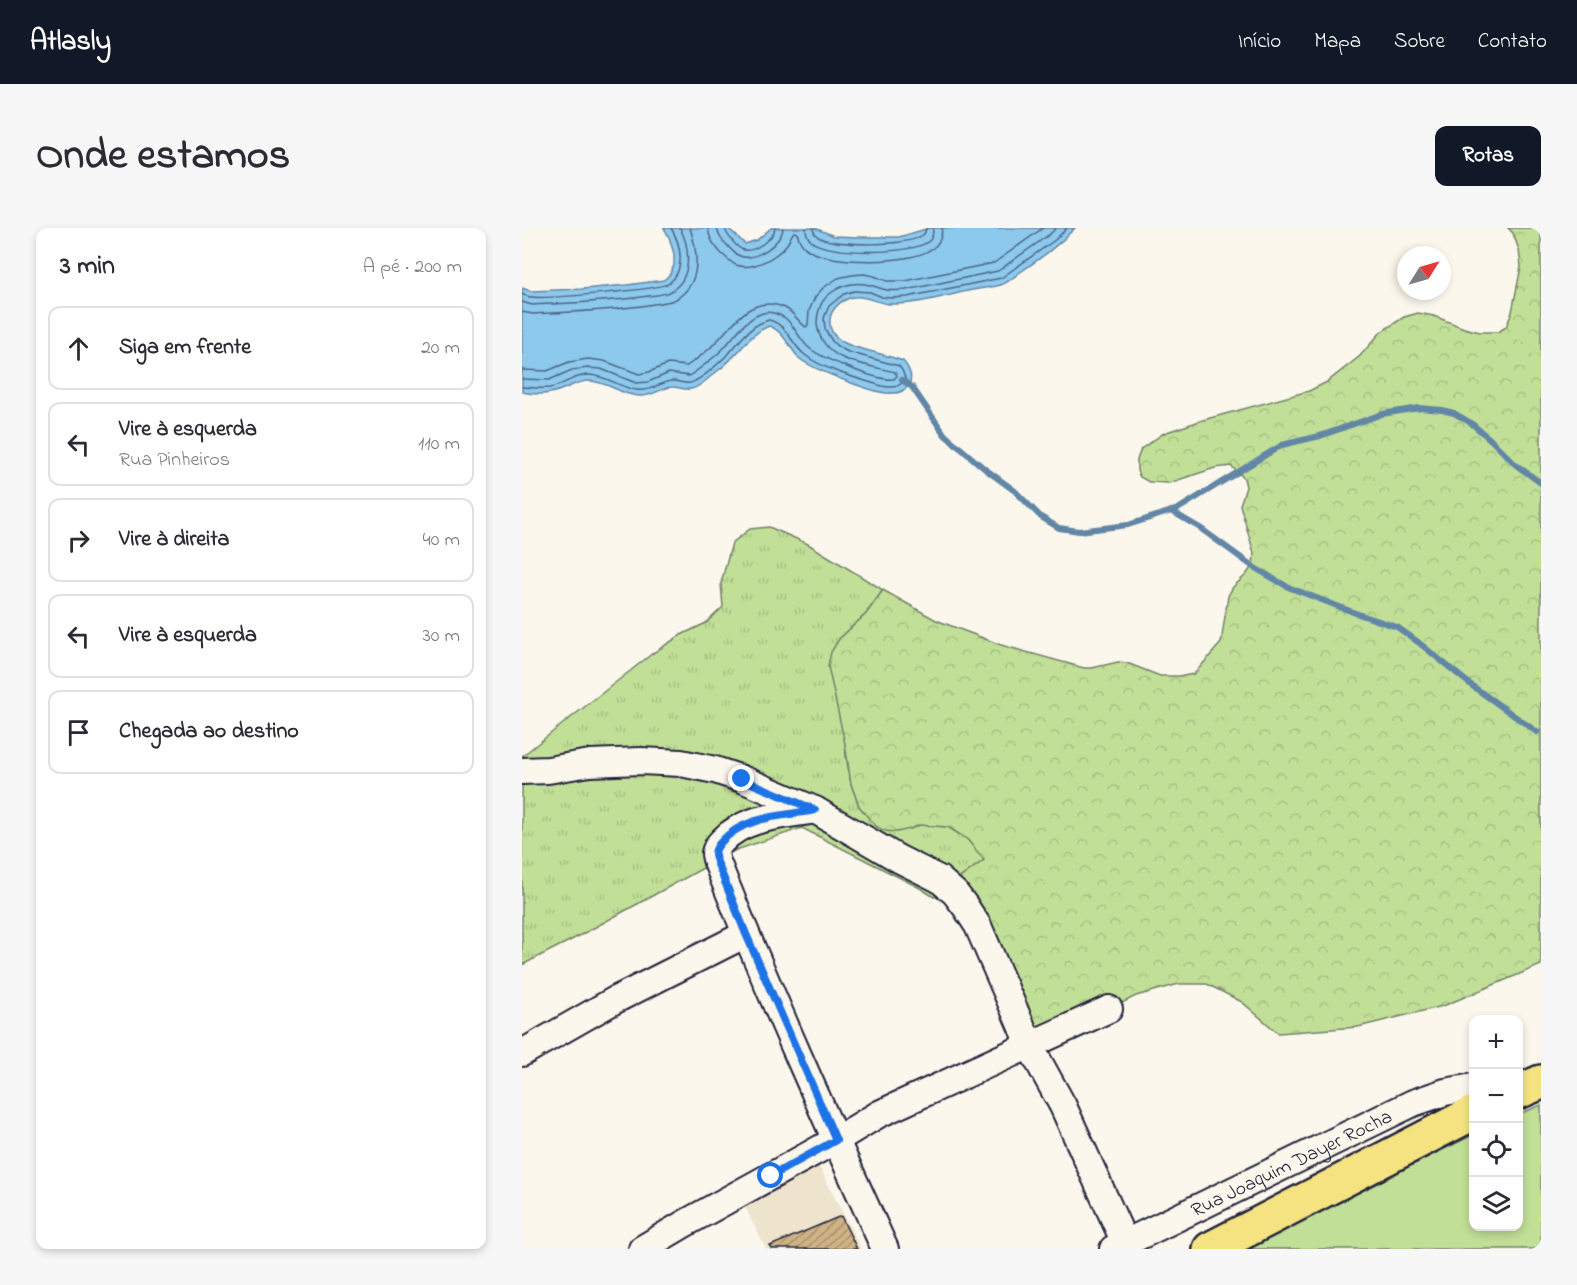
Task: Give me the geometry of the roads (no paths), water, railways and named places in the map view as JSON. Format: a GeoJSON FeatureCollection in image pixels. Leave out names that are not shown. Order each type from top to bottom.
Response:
{"type":"FeatureCollection","features":[{"type":"Feature","properties":{"kind":"main road"},"geometry":{"type":"LineString","coordinates":[[1210,1249],[1469,1115]]}},
{"type":"Feature","properties":{"kind":"street"},"geometry":{"type":"LineString","coordinates":[[522,771],[641,760],[681,763],[715,770],[815,810],[939,879],[955,893],[978,926],[1030,1046],[1063,1106],[1119,1246]]}},
{"type":"Feature","properties":{"kind":"street"},"geometry":{"type":"LineString","coordinates":[[815,810],[751,822],[727,835],[715,852],[746,934],[885,1249]]}},
{"type":"Feature","properties":{"kind":"street"},"geometry":{"type":"LineString","coordinates":[[522,1053],[615,1000],[746,934]]}},
{"type":"Feature","properties":{"kind":"street"},"geometry":{"type":"LineString","coordinates":[[642,1249],[879,1114],[1108,1009]]}},
{"type":"Feature","properties":{"kind":"street","name":"Rua Joaquim Dayer Rocha"},"geometry":{"type":"LineString","coordinates":[[1119,1246],[1375,1120],[1445,1092],[1469,1088]]}},
{"type":"Feature","properties":{"kind":"water"},"geometry":{"type":"Polygon","coordinates":[[[664,228],[728,228],[745,244],[757,240],[771,228],[815,228],[834,236],[899,237],[929,228],[1075,228],[1043,256],[999,285],[910,303],[885,303],[853,297],[838,304],[832,312],[830,327],[839,339],[853,347],[903,361],[911,379],[907,388],[899,392],[884,393],[873,390],[818,369],[800,359],[782,336],[769,326],[752,336],[726,364],[694,388],[669,387],[646,396],[635,396],[603,383],[589,381],[548,393],[522,392],[522,288],[531,291],[582,289],[664,280],[674,265],[674,254],[664,228]]]}},
{"type":"Feature","properties":{"kind":"waterway"},"geometry":{"type":"LineString","coordinates":[[902,380],[912,387],[945,435],[1015,491],[1041,517],[1059,528],[1079,531],[1128,525],[1178,509],[1282,445],[1320,436],[1382,414],[1419,408],[1454,413],[1471,423],[1516,465],[1541,483]]}},
{"type":"Feature","properties":{"kind":"waterway"},"geometry":{"type":"LineString","coordinates":[[1171,511],[1200,528],[1255,568],[1288,587],[1397,627],[1471,685],[1537,732]]}}]}
